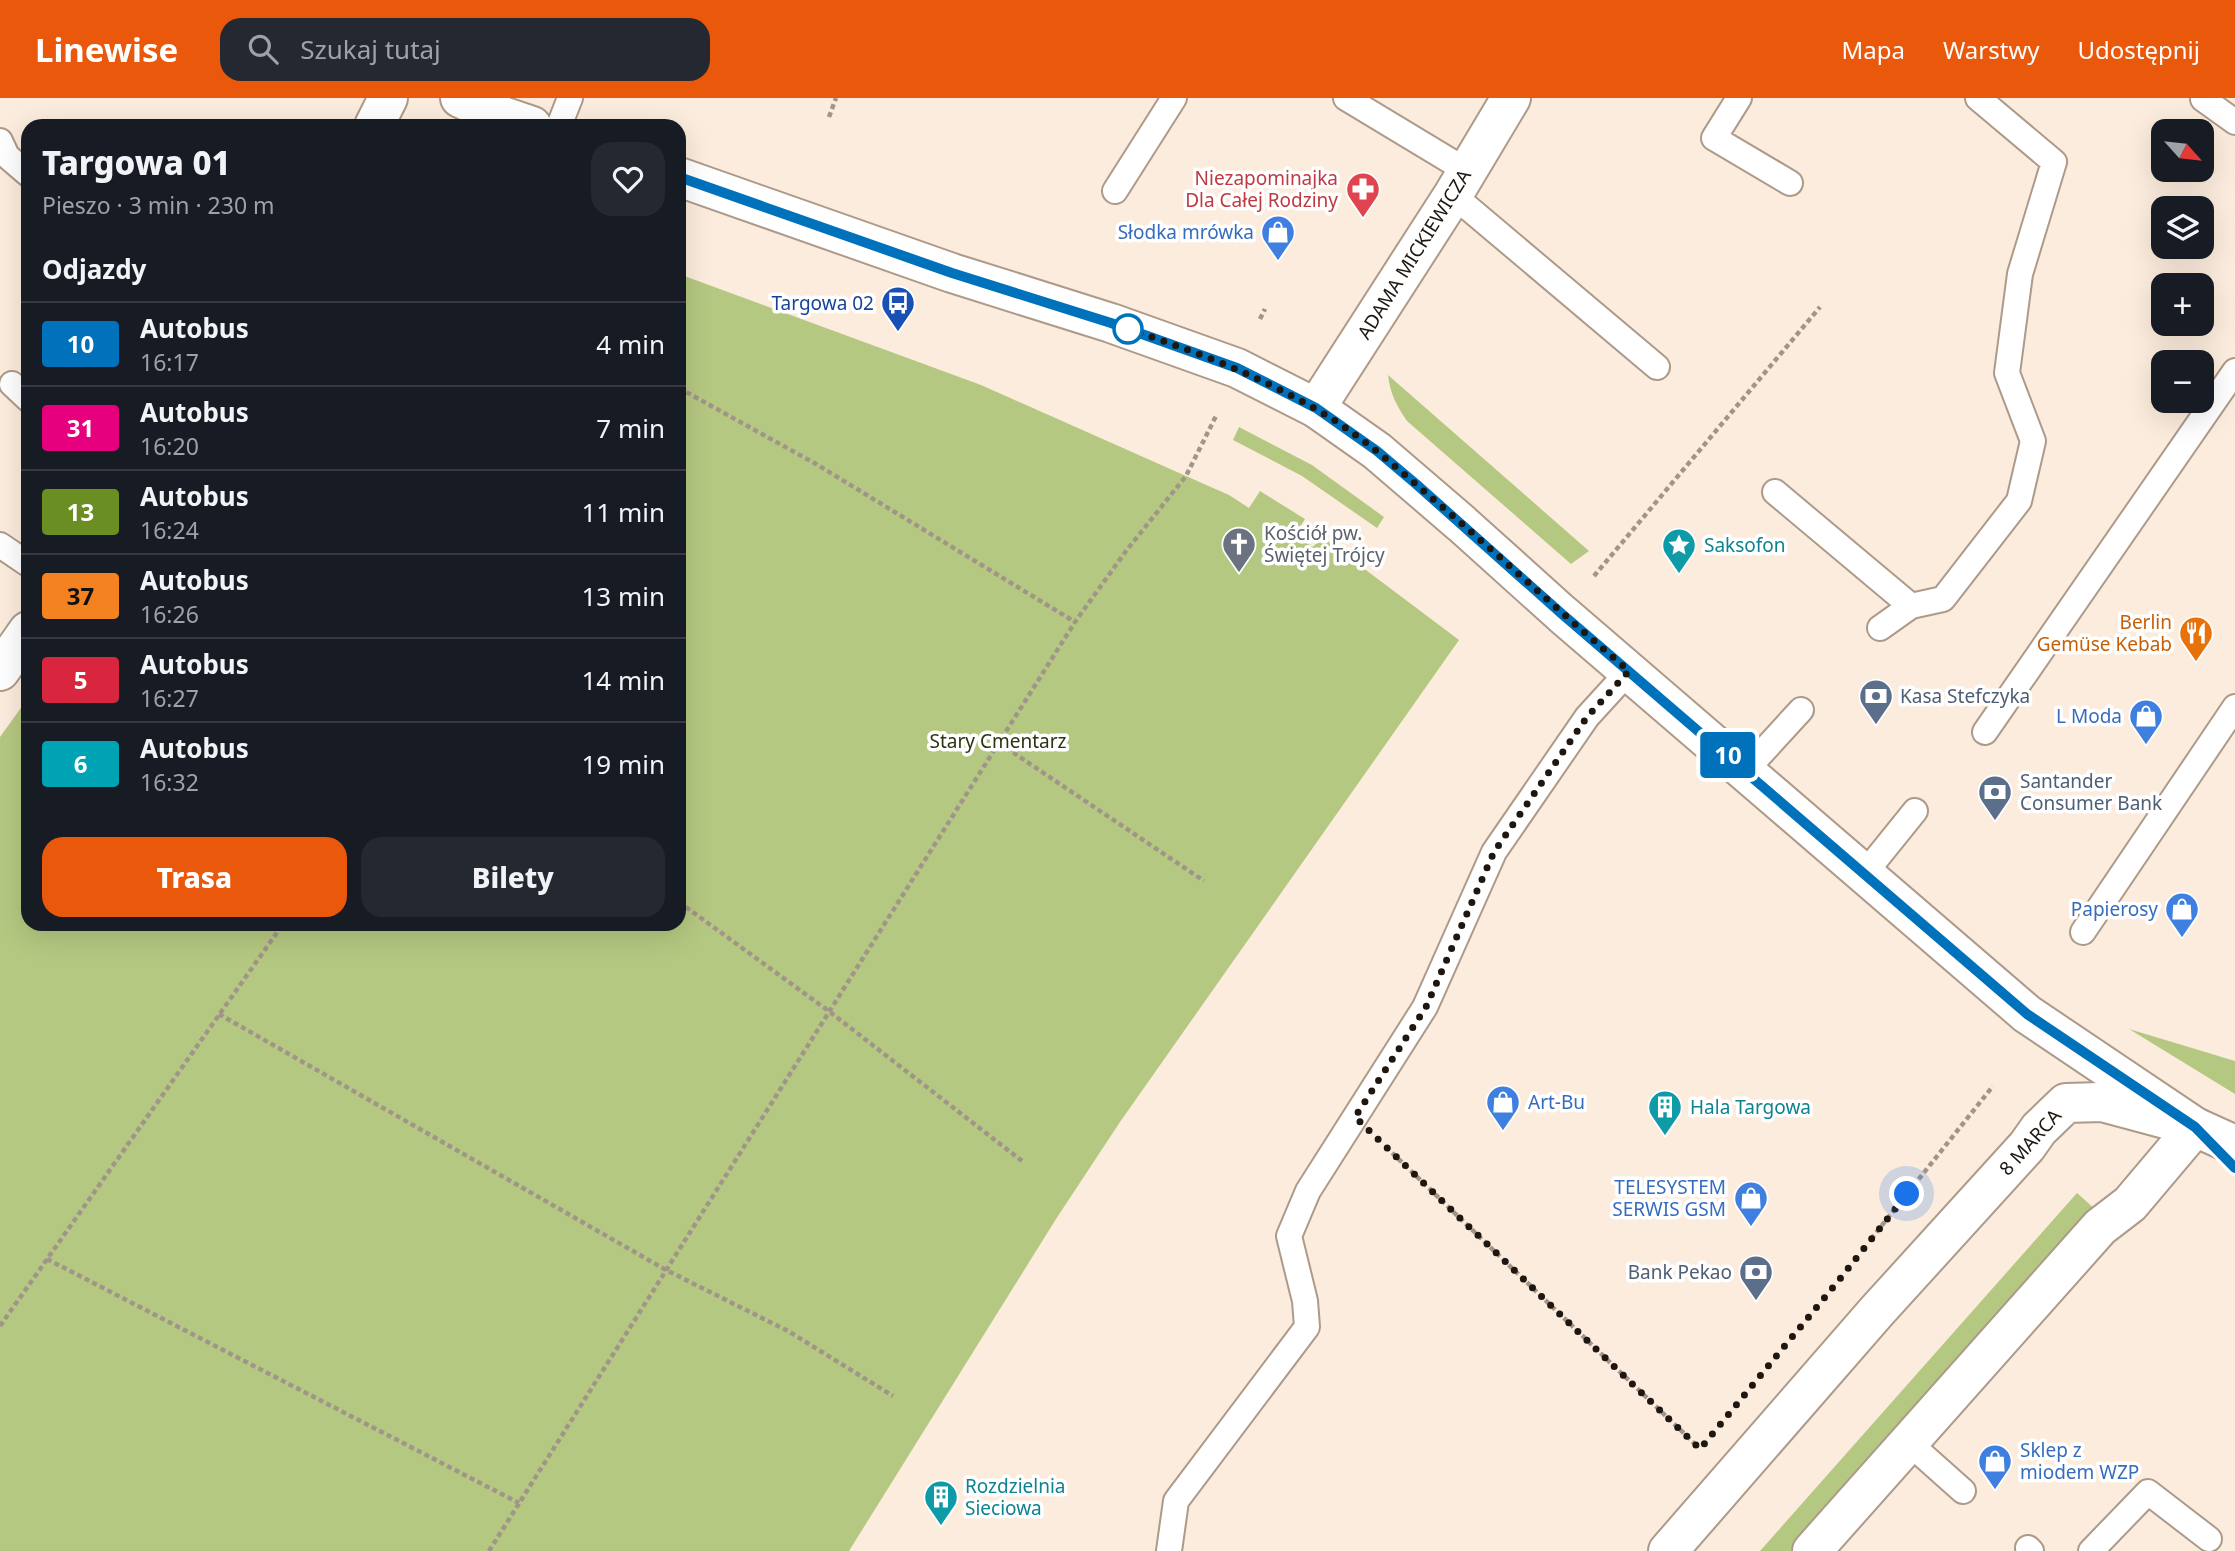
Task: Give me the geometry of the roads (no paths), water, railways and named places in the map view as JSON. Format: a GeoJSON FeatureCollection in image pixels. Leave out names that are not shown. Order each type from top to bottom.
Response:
{"type":"FeatureCollection","features":[{"type":"Feature","properties":{"kind":"street"},"geometry":{"type":"LineString","coordinates":[[378,119],[388,98]]}},
{"type":"Feature","properties":{"kind":"street"},"geometry":{"type":"LineString","coordinates":[[460,98],[511,119]]}},
{"type":"Feature","properties":{"kind":"street","name":"ADAMA MICKIEWICZA"},"geometry":{"type":"LineString","coordinates":[[1316,408],[1511,98]]}},
{"type":"Feature","properties":{"kind":"street"},"geometry":{"type":"LineString","coordinates":[[686,179],[952,273],[1111,323],[1237,368],[1316,408],[1377,451],[2027,1014],[2195,1127],[2235,1145]]}},
{"type":"Feature","properties":{"kind":"street"},"geometry":{"type":"LineString","coordinates":[[0,671],[21,641]]}},
{"type":"Feature","properties":{"kind":"street","name":"8 MARCA"},"geometry":{"type":"LineString","coordinates":[[1668,1551],[1877,1311],[2039,1129],[2066,1103],[2102,1102],[2195,1127]]}},
{"type":"Feature","properties":{"kind":"street"},"geometry":{"type":"LineString","coordinates":[[2195,1127],[2235,1168]]}},
{"type":"Feature","properties":{"kind":"street"},"geometry":{"type":"LineString","coordinates":[[1812,1551],[2100,1227],[2130,1204],[2195,1127]]}},
{"type":"Feature","properties":{"kind":"lane"},"geometry":{"type":"LineString","coordinates":[[562,119],[570,98]]}},
{"type":"Feature","properties":{"kind":"lane"},"geometry":{"type":"LineString","coordinates":[[1115,191],[1174,98]]}},
{"type":"Feature","properties":{"kind":"lane"},"geometry":{"type":"LineString","coordinates":[[1346,98],[1460,183],[1657,367]]}},
{"type":"Feature","properties":{"kind":"lane"},"geometry":{"type":"LineString","coordinates":[[1739,98],[1714,138],[1790,183]]}},
{"type":"Feature","properties":{"kind":"lane"},"geometry":{"type":"LineString","coordinates":[[1880,628],[1912,606],[1943,599],[2020,501],[2033,441],[2007,373],[2020,274],[2054,162],[1978,98]]}},
{"type":"Feature","properties":{"kind":"lane"},"geometry":{"type":"LineString","coordinates":[[2203,99],[2235,122]]}},
{"type":"Feature","properties":{"kind":"lane"},"geometry":{"type":"LineString","coordinates":[[0,141],[7,156],[21,168]]}},
{"type":"Feature","properties":{"kind":"lane"},"geometry":{"type":"LineString","coordinates":[[1985,732],[2235,371]]}},
{"type":"Feature","properties":{"kind":"lane"},"geometry":{"type":"LineString","coordinates":[[1774,492],[1912,606]]}},
{"type":"Feature","properties":{"kind":"lane"},"geometry":{"type":"LineString","coordinates":[[0,545],[21,559]]}},
{"type":"Feature","properties":{"kind":"lane"},"geometry":{"type":"LineString","coordinates":[[1169,1551],[1176,1502],[1307,1327],[1305,1301],[1289,1236],[1308,1191],[1426,1007],[1494,852],[1587,717],[1629,671]]}},
{"type":"Feature","properties":{"kind":"lane"},"geometry":{"type":"LineString","coordinates":[[2083,932],[2235,707]]}},
{"type":"Feature","properties":{"kind":"lane"},"geometry":{"type":"LineString","coordinates":[[1745,770],[1801,710]]}},
{"type":"Feature","properties":{"kind":"lane"},"geometry":{"type":"LineString","coordinates":[[1865,873],[1915,811]]}},
{"type":"Feature","properties":{"kind":"lane"},"geometry":{"type":"LineString","coordinates":[[1908,1442],[1963,1491]]}},
{"type":"Feature","properties":{"kind":"lane"},"geometry":{"type":"LineString","coordinates":[[2091,1551],[2148,1492],[2209,1539]]}},
{"type":"Feature","properties":{"kind":"place","name":"Niezapominajka Dla Całej Rodziny"},"geometry":{"type":"Point","coordinates":[1363,219]}},
{"type":"Feature","properties":{"kind":"place","name":"Słodka mrówka"},"geometry":{"type":"Point","coordinates":[1278,262]}},
{"type":"Feature","properties":{"kind":"place","name":"Targowa 02"},"geometry":{"type":"Point","coordinates":[898,333]}},
{"type":"Feature","properties":{"kind":"place","name":"Kościół pw. Świętej Trójcy"},"geometry":{"type":"Point","coordinates":[1239,574]}},
{"type":"Feature","properties":{"kind":"place","name":"Saksofon"},"geometry":{"type":"Point","coordinates":[1679,575]}},
{"type":"Feature","properties":{"kind":"place","name":"Berlin Gemüse Kebab"},"geometry":{"type":"Point","coordinates":[2196,663]}},
{"type":"Feature","properties":{"kind":"place","name":"Kasa Stefczyka"},"geometry":{"type":"Point","coordinates":[1876,726]}},
{"type":"Feature","properties":{"kind":"place","name":"L Moda"},"geometry":{"type":"Point","coordinates":[2146,746]}},
{"type":"Feature","properties":{"kind":"place","name":"Santander Consumer Bank"},"geometry":{"type":"Point","coordinates":[1995,822]}},
{"type":"Feature","properties":{"kind":"place","name":"Papierosy"},"geometry":{"type":"Point","coordinates":[2182,939]}},
{"type":"Feature","properties":{"kind":"place","name":"Art-Bu"},"geometry":{"type":"Point","coordinates":[1503,1132]}},
{"type":"Feature","properties":{"kind":"place","name":"Hala Targowa"},"geometry":{"type":"Point","coordinates":[1665,1137]}},
{"type":"Feature","properties":{"kind":"place","name":"TELESYSTEM SERWIS GSM"},"geometry":{"type":"Point","coordinates":[1751,1228]}},
{"type":"Feature","properties":{"kind":"place","name":"Bank Pekao"},"geometry":{"type":"Point","coordinates":[1756,1302]}},
{"type":"Feature","properties":{"kind":"place","name":"Sklep z miodem WZP"},"geometry":{"type":"Point","coordinates":[1995,1491]}},
{"type":"Feature","properties":{"kind":"place","name":"Rozdzielnia Sieciowa"},"geometry":{"type":"Point","coordinates":[941,1527]}},
{"type":"Feature","properties":{"kind":"park label","name":"Stary Cmentarz"},"geometry":{"type":"Point","coordinates":[998,741]}}]}
